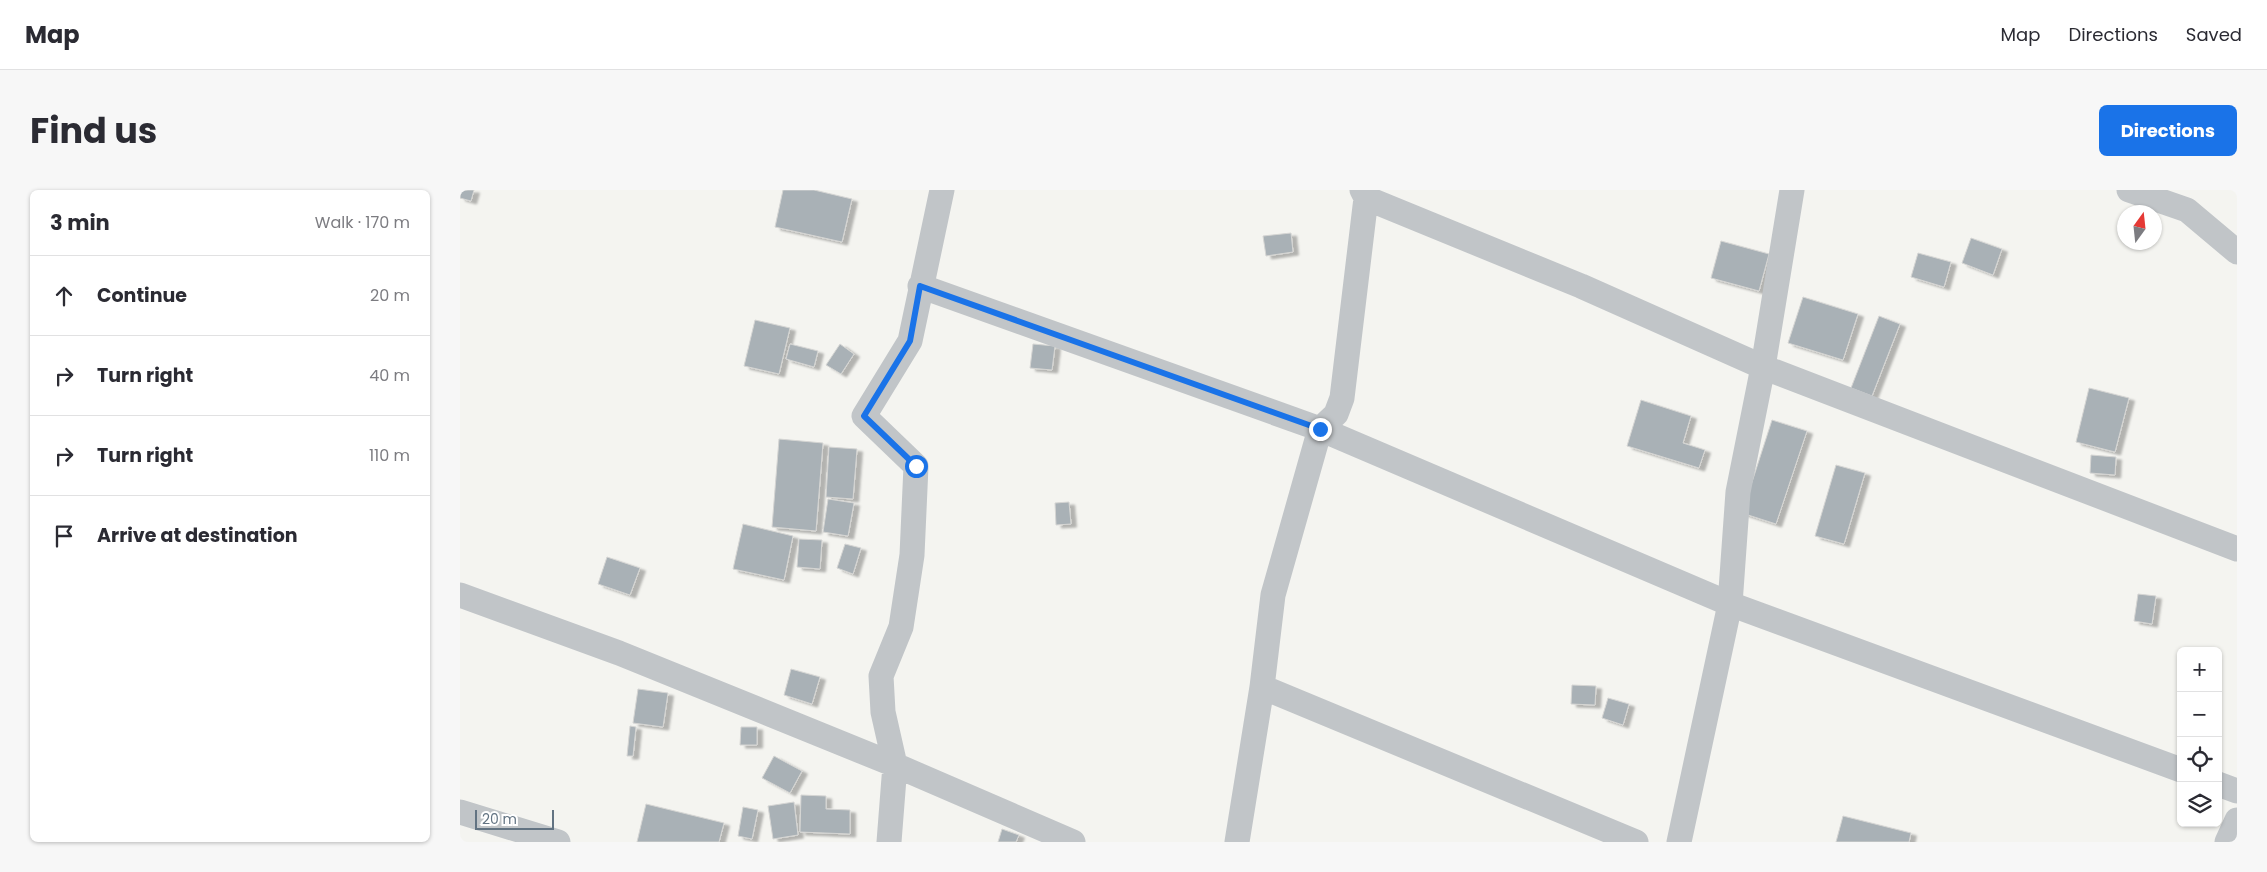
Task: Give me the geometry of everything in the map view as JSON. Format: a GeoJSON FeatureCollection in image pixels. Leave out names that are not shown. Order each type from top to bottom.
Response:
{"type":"FeatureCollection","features":[{"type":"Feature","properties":{"kind":"street"},"geometry":{"type":"LineString","coordinates":[[889,842],[895,765],[883,712],[881,676],[901,627],[912,555],[916,466],[864,416],[910,341],[920,286],[942,190]]}},
{"type":"Feature","properties":{"kind":"street"},"geometry":{"type":"LineString","coordinates":[[1679,842],[1730,604],[1738,492],[1762,367],[1792,190]]}},
{"type":"Feature","properties":{"kind":"street"},"geometry":{"type":"LineString","coordinates":[[2129,190],[2187,210],[2237,252]]}},
{"type":"Feature","properties":{"kind":"street"},"geometry":{"type":"LineString","coordinates":[[1237,842],[1262,687],[1273,596],[1320,429],[1336,414],[1342,398],[1364,194],[1581,286],[1762,367],[2237,549]]}},
{"type":"Feature","properties":{"kind":"street"},"geometry":{"type":"LineString","coordinates":[[920,286],[1320,429],[1730,604],[2177,769]]}},
{"type":"Feature","properties":{"kind":"street"},"geometry":{"type":"LineString","coordinates":[[460,595],[619,653],[895,765],[1073,842]]}},
{"type":"Feature","properties":{"kind":"street"},"geometry":{"type":"LineString","coordinates":[[1262,687],[1636,842]]}},
{"type":"Feature","properties":{"kind":"street"},"geometry":{"type":"LineString","coordinates":[[2222,785],[2237,791]]}},
{"type":"Feature","properties":{"kind":"street"},"geometry":{"type":"LineString","coordinates":[[460,812],[558,842]]}},
{"type":"Feature","properties":{"kind":"street"},"geometry":{"type":"LineString","coordinates":[[2227,842],[2237,820]]}},
{"type":"Feature","properties":{"kind":"building"},"geometry":{"type":"Polygon","coordinates":[[[460,190],[474,190],[471,201],[460,198],[460,190]]]}},
{"type":"Feature","properties":{"kind":"building"},"geometry":{"type":"Polygon","coordinates":[[[783,190],[814,190],[852,199],[842,242],[775,227],[783,190]]]}},
{"type":"Feature","properties":{"kind":"building"},"geometry":{"type":"Polygon","coordinates":[[[1291,233],[1293,252],[1266,256],[1263,236],[1291,233]]]}},
{"type":"Feature","properties":{"kind":"building"},"geometry":{"type":"Polygon","coordinates":[[[1971,238],[2002,249],[1993,275],[1962,263],[1971,238]]]}},
{"type":"Feature","properties":{"kind":"building"},"geometry":{"type":"Polygon","coordinates":[[[1721,241],[1769,254],[1759,291],[1711,278],[1721,241]]]}},
{"type":"Feature","properties":{"kind":"building"},"geometry":{"type":"Polygon","coordinates":[[[1918,253],[1951,262],[1944,287],[1911,277],[1918,253]]]}},
{"type":"Feature","properties":{"kind":"building"},"geometry":{"type":"Polygon","coordinates":[[[1803,297],[1858,314],[1843,360],[1788,343],[1803,297]]]}},
{"type":"Feature","properties":{"kind":"building"},"geometry":{"type":"Polygon","coordinates":[[[1879,316],[1900,324],[1872,396],[1851,388],[1879,316]]]}},
{"type":"Feature","properties":{"kind":"building"},"geometry":{"type":"Polygon","coordinates":[[[755,320],[790,328],[779,374],[744,366],[755,320]]]}},
{"type":"Feature","properties":{"kind":"building"},"geometry":{"type":"Polygon","coordinates":[[[790,344],[818,351],[814,367],[786,359],[790,344]]]}},
{"type":"Feature","properties":{"kind":"building"},"geometry":{"type":"Polygon","coordinates":[[[840,344],[854,354],[841,374],[826,365],[840,344]]]}},
{"type":"Feature","properties":{"kind":"building"},"geometry":{"type":"Polygon","coordinates":[[[1033,344],[1055,346],[1052,370],[1030,368],[1033,344]]]}},
{"type":"Feature","properties":{"kind":"building"},"geometry":{"type":"Polygon","coordinates":[[[2089,388],[2129,398],[2115,452],[2076,442],[2089,388]]]}},
{"type":"Feature","properties":{"kind":"building"},"geometry":{"type":"Polygon","coordinates":[[[1641,400],[1691,416],[1683,443],[1705,450],[1699,468],[1627,446],[1641,400]]]}},
{"type":"Feature","properties":{"kind":"building"},"geometry":{"type":"Polygon","coordinates":[[[1772,420],[1807,431],[1776,524],[1742,513],[1772,420]]]}},
{"type":"Feature","properties":{"kind":"building"},"geometry":{"type":"Polygon","coordinates":[[[779,439],[823,443],[816,531],[772,527],[779,439]]]}},
{"type":"Feature","properties":{"kind":"building"},"geometry":{"type":"Polygon","coordinates":[[[829,447],[857,449],[853,499],[826,497],[829,447]]]}},
{"type":"Feature","properties":{"kind":"building"},"geometry":{"type":"Polygon","coordinates":[[[2091,455],[2116,457],[2115,475],[2090,473],[2091,455]]]}},
{"type":"Feature","properties":{"kind":"building"},"geometry":{"type":"Polygon","coordinates":[[[1836,465],[1865,473],[1844,544],[1815,536],[1836,465]]]}},
{"type":"Feature","properties":{"kind":"building"},"geometry":{"type":"Polygon","coordinates":[[[828,499],[854,503],[848,536],[823,532],[828,499]]]}},
{"type":"Feature","properties":{"kind":"building"},"geometry":{"type":"Polygon","coordinates":[[[1069,502],[1071,524],[1056,525],[1055,503],[1069,502]]]}},
{"type":"Feature","properties":{"kind":"building"},"geometry":{"type":"Polygon","coordinates":[[[743,524],[793,536],[784,580],[733,569],[743,524]]]}},
{"type":"Feature","properties":{"kind":"building"},"geometry":{"type":"Polygon","coordinates":[[[799,539],[822,540],[820,569],[797,567],[799,539]]]}},
{"type":"Feature","properties":{"kind":"building"},"geometry":{"type":"Polygon","coordinates":[[[845,544],[861,548],[853,574],[837,568],[845,544]]]}},
{"type":"Feature","properties":{"kind":"building"},"geometry":{"type":"Polygon","coordinates":[[[607,557],[640,568],[630,595],[598,584],[607,557]]]}},
{"type":"Feature","properties":{"kind":"building"},"geometry":{"type":"Polygon","coordinates":[[[2138,594],[2156,596],[2152,624],[2134,621],[2138,594]]]}},
{"type":"Feature","properties":{"kind":"building"},"geometry":{"type":"Polygon","coordinates":[[[791,669],[820,677],[812,704],[784,695],[791,669]]]}},
{"type":"Feature","properties":{"kind":"building"},"geometry":{"type":"Polygon","coordinates":[[[1572,685],[1596,686],[1595,705],[1571,704],[1572,685]]]}},
{"type":"Feature","properties":{"kind":"building"},"geometry":{"type":"Polygon","coordinates":[[[638,689],[668,693],[663,727],[633,723],[638,689]]]}},
{"type":"Feature","properties":{"kind":"building"},"geometry":{"type":"Polygon","coordinates":[[[1608,698],[1629,704],[1623,725],[1602,718],[1608,698]]]}},
{"type":"Feature","properties":{"kind":"building"},"geometry":{"type":"Polygon","coordinates":[[[630,726],[636,727],[633,756],[627,756],[630,726]]]}},
{"type":"Feature","properties":{"kind":"building"},"geometry":{"type":"Polygon","coordinates":[[[741,727],[757,727],[757,745],[740,745],[741,727]]]}},
{"type":"Feature","properties":{"kind":"building"},"geometry":{"type":"Polygon","coordinates":[[[774,756],[802,771],[790,793],[762,778],[774,756]]]}},
{"type":"Feature","properties":{"kind":"building"},"geometry":{"type":"Polygon","coordinates":[[[801,795],[826,796],[826,809],[850,810],[850,834],[800,832],[801,795]]]}},
{"type":"Feature","properties":{"kind":"building"},"geometry":{"type":"Polygon","coordinates":[[[794,802],[798,835],[773,839],[768,806],[794,802]]]}},
{"type":"Feature","properties":{"kind":"building"},"geometry":{"type":"Polygon","coordinates":[[[646,804],[724,823],[719,842],[637,842],[646,804]]]}},
{"type":"Feature","properties":{"kind":"building"},"geometry":{"type":"Polygon","coordinates":[[[743,807],[758,810],[752,839],[738,836],[743,807]]]}},
{"type":"Feature","properties":{"kind":"building"},"geometry":{"type":"Polygon","coordinates":[[[1843,816],[1911,833],[1909,842],[1836,842],[1843,816]]]}},
{"type":"Feature","properties":{"kind":"building"},"geometry":{"type":"Polygon","coordinates":[[[1002,829],[1019,835],[1016,842],[998,842],[1002,829]]]}},
{"type":"Feature","properties":{"kind":"route"},"geometry":{"type":"LineString","coordinates":[[916,466],[864,416],[910,341],[920,286],[1320,429]]}}]}
